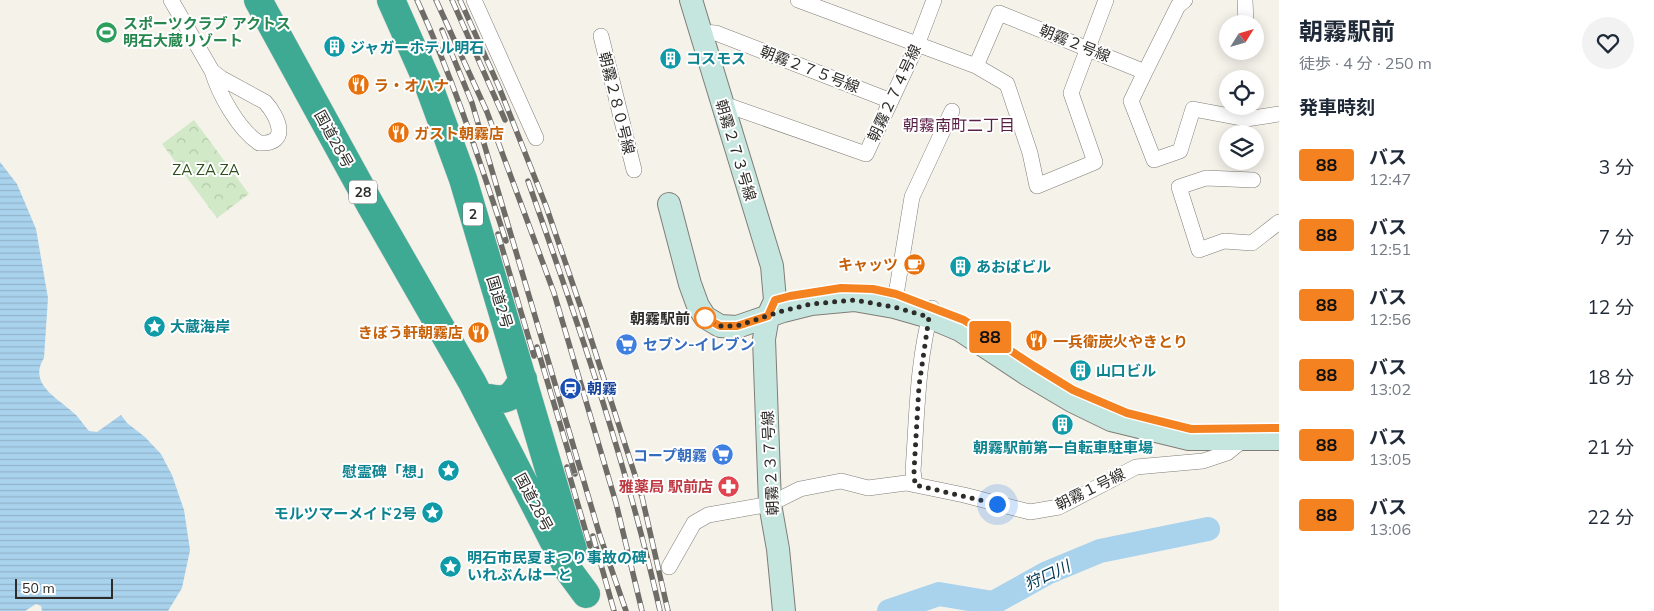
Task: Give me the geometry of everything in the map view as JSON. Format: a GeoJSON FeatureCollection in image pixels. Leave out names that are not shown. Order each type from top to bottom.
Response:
{"type":"FeatureCollection","features":[{"type":"Feature","properties":{"kind":"highway","name":"国道28号"},"geometry":{"type":"LineString","coordinates":[[258,0],[370,206],[480,390],[569,571],[588,603]]}},
{"type":"Feature","properties":{"kind":"highway","name":"国道2号"},"geometry":{"type":"LineString","coordinates":[[391,0],[427,81],[463,179],[524,380],[588,603]]}},
{"type":"Feature","properties":{"kind":"highway"},"geometry":{"type":"LineString","coordinates":[[480,390],[499,400],[508,398],[524,380]]}},
{"type":"Feature","properties":{"kind":"highway","name":"国道28号"},"geometry":{"type":"LineString","coordinates":[[480,390],[522,427],[539,434]]}},
{"type":"Feature","properties":{"kind":"street"},"geometry":{"type":"LineString","coordinates":[[171,0],[212,71],[215,82],[244,130],[259,142],[271,142],[279,134],[280,127],[271,108],[265,102],[212,71]]}},
{"type":"Feature","properties":{"kind":"street"},"geometry":{"type":"LineString","coordinates":[[474,0],[536,138]]}},
{"type":"Feature","properties":{"kind":"street","name":"朝霧２７３号線"},"geometry":{"type":"LineString","coordinates":[[691,0],[772,266],[771,308]]}},
{"type":"Feature","properties":{"kind":"street"},"geometry":{"type":"LineString","coordinates":[[798,0],[976,66],[1007,84],[1030,153],[1037,186],[1095,162],[1071,93],[1106,0]]}},
{"type":"Feature","properties":{"kind":"street","name":"朝霧２７４号線"},"geometry":{"type":"LineString","coordinates":[[721,103],[866,154],[917,45],[934,0]]}},
{"type":"Feature","properties":{"kind":"street"},"geometry":{"type":"LineString","coordinates":[[1185,0],[1178,6],[1131,101],[1154,160],[1180,151],[1193,109],[1246,119],[1279,114]]}},
{"type":"Feature","properties":{"kind":"street"},"geometry":{"type":"LineString","coordinates":[[1245,0],[1246,15]]}},
{"type":"Feature","properties":{"kind":"street","name":"朝霧２号線"},"geometry":{"type":"LineString","coordinates":[[976,66],[1002,6],[1088,48],[1145,72]]}},
{"type":"Feature","properties":{"kind":"street","name":"朝霧２７５号線"},"geometry":{"type":"LineString","coordinates":[[700,32],[716,33],[891,101]]}},
{"type":"Feature","properties":{"kind":"street","name":"朝霧２８０号線"},"geometry":{"type":"LineString","coordinates":[[601,36],[634,170]]}},
{"type":"Feature","properties":{"kind":"street"},"geometry":{"type":"LineString","coordinates":[[895,300],[912,197],[952,111]]}},
{"type":"Feature","properties":{"kind":"street"},"geometry":{"type":"LineString","coordinates":[[1254,180],[1206,178],[1179,187],[1199,250],[1224,241],[1252,243],[1279,222]]}},
{"type":"Feature","properties":{"kind":"street"},"geometry":{"type":"LineString","coordinates":[[669,204],[690,284],[698,306],[705,318],[720,326],[737,326],[771,308],[854,300],[895,300],[931,312],[964,320],[1073,390],[1127,413],[1191,429],[1279,428]]}},
{"type":"Feature","properties":{"kind":"street","name":"朝霧２３７号線"},"geometry":{"type":"LineString","coordinates":[[771,308],[764,340],[770,504],[778,549],[784,611]]}},
{"type":"Feature","properties":{"kind":"street"},"geometry":{"type":"LineString","coordinates":[[931,312],[1035,379],[1072,401],[1111,420],[1189,439],[1279,439]]}},
{"type":"Feature","properties":{"kind":"street"},"geometry":{"type":"LineString","coordinates":[[915,485],[914,471],[919,386],[931,312]]}},
{"type":"Feature","properties":{"kind":"street","name":"朝霧１号線"},"geometry":{"type":"LineString","coordinates":[[669,567],[694,523],[708,515],[770,504],[800,489],[841,481],[868,488],[906,483],[964,495],[1030,512],[1059,507],[1136,467],[1202,461],[1227,453],[1242,440]]}},
{"type":"Feature","properties":{"kind":"green space","name":"ZA ZA ZA"},"geometry":{"type":"Polygon","coordinates":[[[194,120],[249,194],[217,218],[162,144],[194,120]]]}},
{"type":"Feature","properties":{"kind":"water"},"geometry":{"type":"Polygon","coordinates":[[[0,162],[17,184],[36,229],[48,298],[44,358],[40,368],[42,384],[54,397],[76,415],[89,431],[97,432],[121,415],[127,423],[145,437],[161,454],[172,475],[184,510],[190,550],[182,588],[168,611],[42,611],[41,606],[36,604],[25,611],[0,611],[0,162]]]}},
{"type":"Feature","properties":{"kind":"waterway","name":"狩口川"},"geometry":{"type":"LineString","coordinates":[[889,611],[939,594],[993,603],[1047,573],[1100,551],[1208,529]]}},
{"type":"Feature","properties":{"kind":"railway"},"geometry":{"type":"LineString","coordinates":[[417,0],[454,89],[506,241]]}},
{"type":"Feature","properties":{"kind":"railway"},"geometry":{"type":"LineString","coordinates":[[436,0],[487,112],[554,293],[616,503],[642,611]]}},
{"type":"Feature","properties":{"kind":"railway"},"geometry":{"type":"LineString","coordinates":[[452,0],[505,120]]}},
{"type":"Feature","properties":{"kind":"railway"},"geometry":{"type":"LineString","coordinates":[[460,0],[499,87],[546,206],[581,308],[642,497],[668,611]]}},
{"type":"Feature","properties":{"kind":"railway"},"geometry":{"type":"LineString","coordinates":[[442,30],[472,103],[600,536],[626,611]]}},
{"type":"Feature","properties":{"kind":"railway"},"geometry":{"type":"LineString","coordinates":[[528,181],[565,287],[617,448],[660,611]]}},
{"type":"Feature","properties":{"kind":"railway"},"geometry":{"type":"LineString","coordinates":[[498,234],[534,356]]}},
{"type":"Feature","properties":{"kind":"railway"},"geometry":{"type":"LineString","coordinates":[[537,347],[575,474]]}},
{"type":"Feature","properties":{"kind":"railway"},"geometry":{"type":"LineString","coordinates":[[567,467],[590,546]]}},
{"type":"Feature","properties":{"kind":"railway"},"geometry":{"type":"LineString","coordinates":[[593,536],[614,611]]}},
{"type":"Feature","properties":{"kind":"bus line","name":"88"},"geometry":{"type":"LineString","coordinates":[[705,318],[720,326],[737,326],[768,316],[775,300],[790,296],[841,288],[884,291],[932,306],[964,320],[1073,390],[1127,413],[1191,429],[1279,428]]}},
{"type":"Feature","properties":{"kind":"place","name":"スポーツクラブ アクトス 明石大蔵リゾート"},"geometry":{"type":"Point","coordinates":[107,32]}},
{"type":"Feature","properties":{"kind":"place","name":"ジャガーホテル明石"},"geometry":{"type":"Point","coordinates":[334,47]}},
{"type":"Feature","properties":{"kind":"place","name":"コスモス"},"geometry":{"type":"Point","coordinates":[670,58]}},
{"type":"Feature","properties":{"kind":"place","name":"ラ・オハナ"},"geometry":{"type":"Point","coordinates":[358,85]}},
{"type":"Feature","properties":{"kind":"place","name":"ガスト朝霧店"},"geometry":{"type":"Point","coordinates":[398,133]}},
{"type":"Feature","properties":{"kind":"place","name":"キャッツ"},"geometry":{"type":"Point","coordinates":[914,264]}},
{"type":"Feature","properties":{"kind":"place","name":"あおばビル"},"geometry":{"type":"Point","coordinates":[960,266]}},
{"type":"Feature","properties":{"kind":"place","name":"朝霧駅前"},"geometry":{"type":"Point","coordinates":[705,318]}},
{"type":"Feature","properties":{"kind":"place","name":"大蔵海岸"},"geometry":{"type":"Point","coordinates":[154,326]}},
{"type":"Feature","properties":{"kind":"place","name":"きぼう軒朝霧店"},"geometry":{"type":"Point","coordinates":[479,332]}},
{"type":"Feature","properties":{"kind":"place","name":"一兵衛炭火やきとり"},"geometry":{"type":"Point","coordinates":[1037,341]}},
{"type":"Feature","properties":{"kind":"place","name":"セブン-イレブン"},"geometry":{"type":"Point","coordinates":[627,344]}},
{"type":"Feature","properties":{"kind":"place","name":"山口ビル"},"geometry":{"type":"Point","coordinates":[1080,370]}},
{"type":"Feature","properties":{"kind":"place","name":"朝霧"},"geometry":{"type":"Point","coordinates":[571,388]}},
{"type":"Feature","properties":{"kind":"place","name":"朝霧駅前第一自転車駐車場"},"geometry":{"type":"Point","coordinates":[1063,424]}},
{"type":"Feature","properties":{"kind":"place","name":"コープ朝霧"},"geometry":{"type":"Point","coordinates":[723,455]}},
{"type":"Feature","properties":{"kind":"place","name":"慰霊碑「想」"},"geometry":{"type":"Point","coordinates":[448,471]}},
{"type":"Feature","properties":{"kind":"place","name":"雅薬局 駅前店"},"geometry":{"type":"Point","coordinates":[729,486]}},
{"type":"Feature","properties":{"kind":"place","name":"モルツマーメイド2号"},"geometry":{"type":"Point","coordinates":[433,513]}},
{"type":"Feature","properties":{"kind":"place","name":"明石市民夏まつり事故の碑 いれぶんはーと"},"geometry":{"type":"Point","coordinates":[451,566]}},
{"type":"Feature","properties":{"kind":"district","name":"朝霧南町二丁目"},"geometry":{"type":"Point","coordinates":[959,125]}},
{"type":"Feature","properties":{"kind":"route"},"geometry":{"type":"LineString","coordinates":[[705,318],[720,326],[737,326],[782,311],[811,304],[854,300],[894,307],[929,317],[919,386],[914,471],[915,485],[997,504]]}}]}
